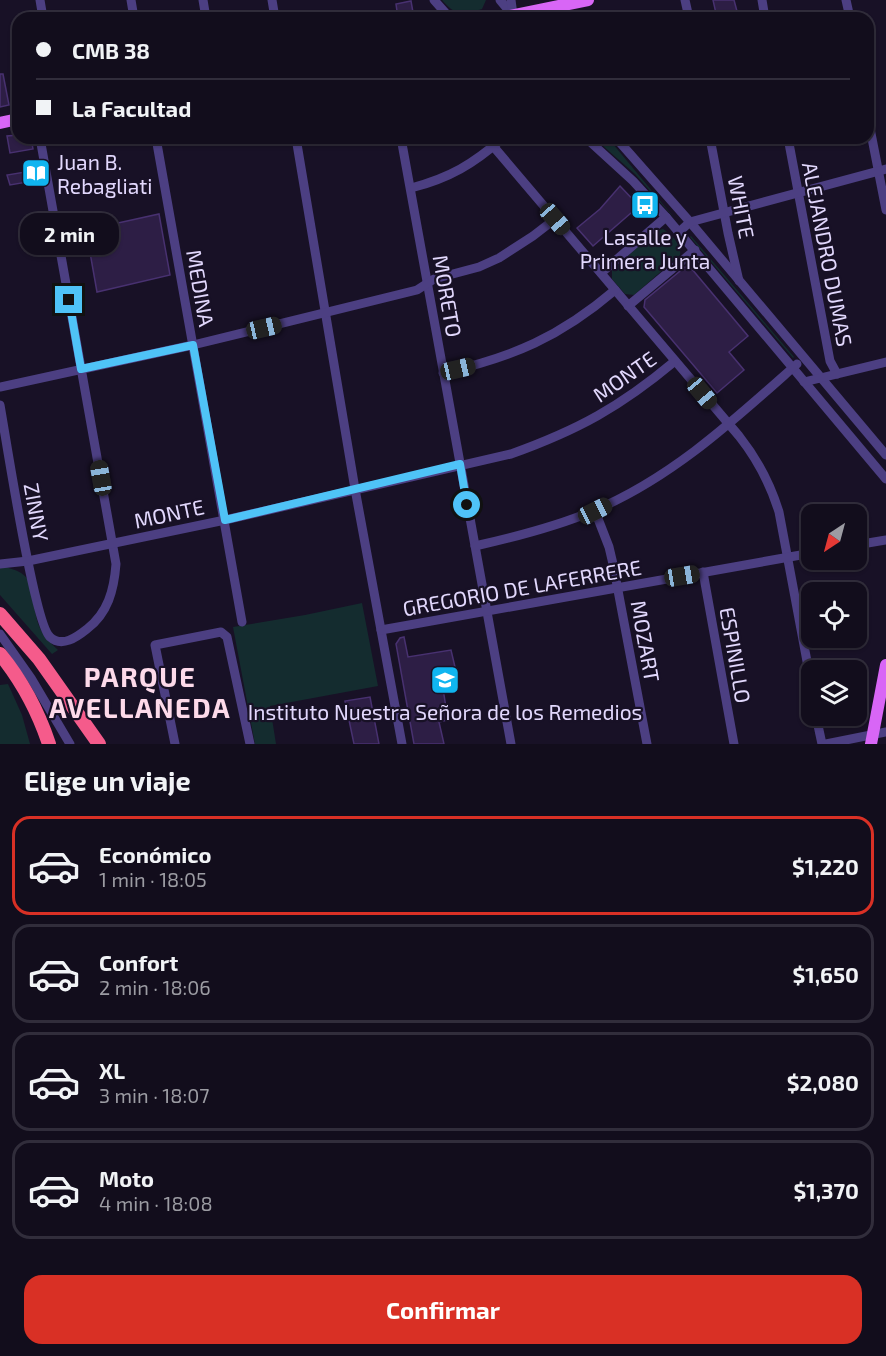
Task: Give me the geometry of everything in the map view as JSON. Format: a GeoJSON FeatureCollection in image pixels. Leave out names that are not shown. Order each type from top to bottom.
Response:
{"type":"FeatureCollection","features":[{"type":"Feature","properties":{"kind":"highway"},"geometry":{"type":"LineString","coordinates":[[0,614],[39,659],[99,744]]}},
{"type":"Feature","properties":{"kind":"highway"},"geometry":{"type":"LineString","coordinates":[[0,654],[14,671],[28,695],[49,744]]}},
{"type":"Feature","properties":{"kind":"main road"},"geometry":{"type":"LineString","coordinates":[[536,12],[588,0]]}},
{"type":"Feature","properties":{"kind":"main road"},"geometry":{"type":"LineString","coordinates":[[872,739],[886,665]]}},
{"type":"Feature","properties":{"kind":"street"},"geometry":{"type":"LineString","coordinates":[[434,0],[445,12]]}},
{"type":"Feature","properties":{"kind":"street"},"geometry":{"type":"LineString","coordinates":[[500,0],[510,12]]}},
{"type":"Feature","properties":{"kind":"street"},"geometry":{"type":"LineString","coordinates":[[874,140],[882,170],[886,210]]}},
{"type":"Feature","properties":{"kind":"street"},"geometry":{"type":"LineString","coordinates":[[41,144],[113,543]]}},
{"type":"Feature","properties":{"kind":"street","name":"MEDINA"},"geometry":{"type":"LineString","coordinates":[[157,144],[169,233],[193,345],[242,622]]}},
{"type":"Feature","properties":{"kind":"street"},"geometry":{"type":"LineString","coordinates":[[297,144],[355,489],[402,744]]}},
{"type":"Feature","properties":{"kind":"street","name":"MORETO"},"geometry":{"type":"LineString","coordinates":[[402,144],[511,744]]}},
{"type":"Feature","properties":{"kind":"street"},"geometry":{"type":"LineString","coordinates":[[411,188],[454,174],[496,144]]}},
{"type":"Feature","properties":{"kind":"street"},"geometry":{"type":"LineString","coordinates":[[593,144],[633,181],[666,217],[886,479]]}},
{"type":"Feature","properties":{"kind":"street"},"geometry":{"type":"LineString","coordinates":[[621,144],[886,455]]}},
{"type":"Feature","properties":{"kind":"street","name":"WHITE"},"geometry":{"type":"LineString","coordinates":[[711,144],[740,283]]}},
{"type":"Feature","properties":{"kind":"street","name":"ALEJANDRO DUMAS"},"geometry":{"type":"LineString","coordinates":[[789,144],[830,361],[837,374]]}},
{"type":"Feature","properties":{"kind":"street"},"geometry":{"type":"LineString","coordinates":[[493,146],[754,456],[767,478],[779,512],[807,660]]}},
{"type":"Feature","properties":{"kind":"street"},"geometry":{"type":"LineString","coordinates":[[679,232],[690,222],[882,170]]}},
{"type":"Feature","properties":{"kind":"street"},"geometry":{"type":"LineString","coordinates":[[601,273],[666,217]]}},
{"type":"Feature","properties":{"kind":"street"},"geometry":{"type":"LineString","coordinates":[[0,387],[193,345],[417,290],[434,279],[479,267],[499,258],[555,219]]}},
{"type":"Feature","properties":{"kind":"street"},"geometry":{"type":"LineString","coordinates":[[628,306],[694,250]]}},
{"type":"Feature","properties":{"kind":"street"},"geometry":{"type":"LineString","coordinates":[[443,373],[485,363],[534,344],[577,319],[615,290]]}},
{"type":"Feature","properties":{"kind":"street"},"geometry":{"type":"LineString","coordinates":[[475,546],[538,531],[595,511],[629,494],[668,471],[729,424],[803,359]]}},
{"type":"Feature","properties":{"kind":"street"},"geometry":{"type":"LineString","coordinates":[[812,369],[822,369],[830,361]]}},
{"type":"Feature","properties":{"kind":"street","name":"MONTE"},"geometry":{"type":"LineString","coordinates":[[0,564],[28,561],[225,520],[511,454],[566,433],[627,399],[675,362]]}},
{"type":"Feature","properties":{"kind":"street"},"geometry":{"type":"LineString","coordinates":[[804,382],[886,362]]}},
{"type":"Feature","properties":{"kind":"street","name":"ZINNY"},"geometry":{"type":"LineString","coordinates":[[0,405],[42,625],[53,640],[66,642],[72,639],[93,624],[105,609],[110,600],[115,574],[113,543]]}},
{"type":"Feature","properties":{"kind":"street","name":"MOZART"},"geometry":{"type":"LineString","coordinates":[[595,511],[609,547],[618,588],[646,744]]}},
{"type":"Feature","properties":{"kind":"street"},"geometry":{"type":"LineString","coordinates":[[867,543],[886,540]]}},
{"type":"Feature","properties":{"kind":"street","name":"GREGORIO DE LAFERRERE"},"geometry":{"type":"LineString","coordinates":[[381,630],[801,555]]}},
{"type":"Feature","properties":{"kind":"street","name":"ESPINILLO"},"geometry":{"type":"LineString","coordinates":[[703,572],[734,744]]}},
{"type":"Feature","properties":{"kind":"street"},"geometry":{"type":"LineString","coordinates":[[175,744],[155,645],[221,632],[227,637],[250,744]]}},
{"type":"Feature","properties":{"kind":"street"},"geometry":{"type":"LineString","coordinates":[[0,634],[31,678],[68,744]]}},
{"type":"Feature","properties":{"kind":"street"},"geometry":{"type":"LineString","coordinates":[[819,726],[824,744],[872,739],[886,732]]}},
{"type":"Feature","properties":{"kind":"green space"},"geometry":{"type":"Polygon","coordinates":[[[442,0],[486,0],[482,9],[456,12],[442,0]]]}},
{"type":"Feature","properties":{"kind":"green space"},"geometry":{"type":"Polygon","coordinates":[[[601,144],[613,144],[676,220],[635,174],[601,144]]]}},
{"type":"Feature","properties":{"kind":"green space"},"geometry":{"type":"Polygon","coordinates":[[[663,229],[676,240],[680,255],[634,295],[625,294],[612,279],[612,270],[656,231],[663,229]]]}},
{"type":"Feature","properties":{"kind":"green space"},"geometry":{"type":"Polygon","coordinates":[[[690,237],[794,357],[793,358],[690,237]]]}},
{"type":"Feature","properties":{"kind":"green space"},"geometry":{"type":"Polygon","coordinates":[[[0,566],[14,570],[29,581],[40,628],[58,650],[52,654],[0,595],[0,566]]]}},
{"type":"Feature","properties":{"kind":"green space"},"geometry":{"type":"Polygon","coordinates":[[[362,603],[378,686],[270,706],[276,744],[255,744],[233,627],[362,603]]]}},
{"type":"Feature","properties":{"kind":"green space"},"geometry":{"type":"Polygon","coordinates":[[[8,684],[22,715],[30,744],[0,744],[0,685],[8,684]]]}},
{"type":"Feature","properties":{"kind":"building"},"geometry":{"type":"Polygon","coordinates":[[[713,0],[734,0],[737,12],[716,12],[713,0]]]}},
{"type":"Feature","properties":{"kind":"building"},"geometry":{"type":"Polygon","coordinates":[[[411,1],[413,12],[397,12],[396,4],[411,1]]]}},
{"type":"Feature","properties":{"kind":"building"},"geometry":{"type":"Polygon","coordinates":[[[0,74],[3,74],[9,105],[0,107],[0,74]]]}},
{"type":"Feature","properties":{"kind":"building"},"geometry":{"type":"Polygon","coordinates":[[[7,136],[12,136],[12,144],[32,144],[33,149],[10,153],[7,136]]]}},
{"type":"Feature","properties":{"kind":"building"},"geometry":{"type":"Polygon","coordinates":[[[37,170],[39,180],[10,185],[7,175],[37,170]]]}},
{"type":"Feature","properties":{"kind":"building"},"geometry":{"type":"Polygon","coordinates":[[[620,186],[639,206],[593,246],[577,228],[600,209],[620,186]]]}},
{"type":"Feature","properties":{"kind":"building"},"geometry":{"type":"Polygon","coordinates":[[[159,214],[170,275],[97,292],[86,230],[159,214]]]}},
{"type":"Feature","properties":{"kind":"building"},"geometry":{"type":"Polygon","coordinates":[[[685,267],[691,268],[748,336],[729,352],[744,370],[717,393],[644,307],[645,300],[685,267]]]}},
{"type":"Feature","properties":{"kind":"building"},"geometry":{"type":"Polygon","coordinates":[[[404,637],[408,657],[451,650],[455,667],[440,670],[448,720],[439,722],[444,744],[414,744],[396,644],[400,638],[404,637]]]}},
{"type":"Feature","properties":{"kind":"building"},"geometry":{"type":"Polygon","coordinates":[[[370,697],[379,744],[354,744],[345,701],[370,697]]]}},
{"type":"Feature","properties":{"kind":"place","name":"Juan B. Rebagliati"},"geometry":{"type":"Point","coordinates":[36,173]}},
{"type":"Feature","properties":{"kind":"place","name":"Lasalle y Primera Junta"},"geometry":{"type":"Point","coordinates":[645,205]}},
{"type":"Feature","properties":{"kind":"place","name":"Instituto Nuestra Señora de los Remedios"},"geometry":{"type":"Point","coordinates":[445,680]}},
{"type":"Feature","properties":{"kind":"district","name":"PARQUE AVELLANEDA"},"geometry":{"type":"Point","coordinates":[140,692]}},
{"type":"Feature","properties":{"kind":"route"},"geometry":{"type":"LineString","coordinates":[[69,300],[81,369],[193,345],[225,520],[460,464],[467,505]]}}]}
